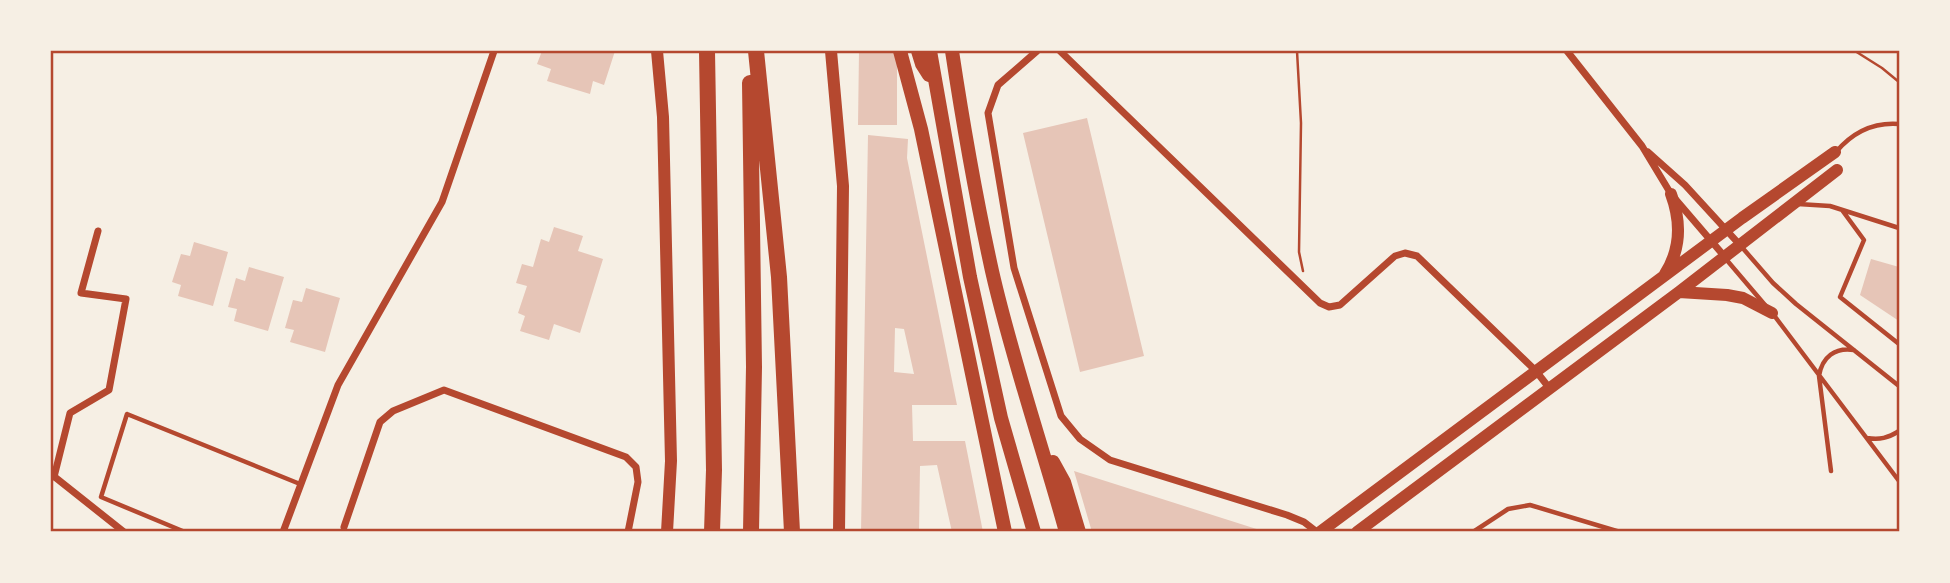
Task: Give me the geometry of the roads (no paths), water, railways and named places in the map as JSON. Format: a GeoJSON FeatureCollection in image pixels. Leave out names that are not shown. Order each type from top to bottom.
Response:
{"type":"FeatureCollection","features":[{"type":"Feature","properties":{"kind":"highway"},"geometry":{"type":"LineString","coordinates":[[707,51],[714,470],[712,532]]}},
{"type":"Feature","properties":{"kind":"highway"},"geometry":{"type":"LineString","coordinates":[[749,51],[754,367],[751,532]]}},
{"type":"Feature","properties":{"kind":"highway"},"geometry":{"type":"LineString","coordinates":[[756,51],[779,277],[792,532]]}},
{"type":"Feature","properties":{"kind":"main road"},"geometry":{"type":"LineString","coordinates":[[900,51],[918,117],[1005,532]]}},
{"type":"Feature","properties":{"kind":"main road"},"geometry":{"type":"LineString","coordinates":[[918,51],[922,64],[934,83]]}},
{"type":"Feature","properties":{"kind":"main road"},"geometry":{"type":"LineString","coordinates":[[930,51],[970,277],[1001,418],[1034,532]]}},
{"type":"Feature","properties":{"kind":"main road"},"geometry":{"type":"LineString","coordinates":[[952,51],[993,271],[1018,371],[1066,532]]}},
{"type":"Feature","properties":{"kind":"main road"},"geometry":{"type":"LineString","coordinates":[[1039,435],[1063,482],[1079,532]]}},
{"type":"Feature","properties":{"kind":"street"},"geometry":{"type":"LineString","coordinates":[[283,532],[338,385],[442,202],[494,51]]}},
{"type":"Feature","properties":{"kind":"street"},"geometry":{"type":"LineString","coordinates":[[657,51],[663,117],[671,461],[667,532]]}},
{"type":"Feature","properties":{"kind":"street"},"geometry":{"type":"LineString","coordinates":[[831,51],[843,186],[839,532]]}},
{"type":"Feature","properties":{"kind":"street"},"geometry":{"type":"LineString","coordinates":[[1037,51],[998,85],[988,113],[1014,268],[1061,416],[1080,439],[1110,460],[1287,515],[1319,532],[1835,152]]}},
{"type":"Feature","properties":{"kind":"street"},"geometry":{"type":"LineString","coordinates":[[1060,51],[1320,303],[1329,307],[1340,305],[1395,256],[1405,253],[1417,256],[1536,371],[1550,389]]}},
{"type":"Feature","properties":{"kind":"street"},"geometry":{"type":"LineString","coordinates":[[1567,51],[1642,146],[1671,194],[1724,257]]}},
{"type":"Feature","properties":{"kind":"street"},"geometry":{"type":"LineString","coordinates":[[1642,146],[1685,185],[1740,245]]}},
{"type":"Feature","properties":{"kind":"street"},"geometry":{"type":"LineString","coordinates":[[1357,532],[1679,292],[1837,170]]}},
{"type":"Feature","properties":{"kind":"street"},"geometry":{"type":"LineString","coordinates":[[1663,277],[1673,258],[1678,237],[1677,215],[1671,194]]}},
{"type":"Feature","properties":{"kind":"street"},"geometry":{"type":"LineString","coordinates":[[98,231],[81,293],[127,299],[109,390],[70,412],[52,476],[124,532]]}},
{"type":"Feature","properties":{"kind":"street"},"geometry":{"type":"LineString","coordinates":[[1679,292],[1735,296],[1772,313]]}},
{"type":"Feature","properties":{"kind":"street"},"geometry":{"type":"LineString","coordinates":[[344,527],[380,422],[393,411],[444,390],[626,457],[636,467],[638,482],[628,532]]}},
{"type":"Feature","properties":{"kind":"lane"},"geometry":{"type":"LineString","coordinates":[[1835,152],[1859,131],[1880,124],[1899,124]]}},
{"type":"Feature","properties":{"kind":"lane"},"geometry":{"type":"LineString","coordinates":[[1790,205],[1817,204],[1899,228]]}},
{"type":"Feature","properties":{"kind":"lane"},"geometry":{"type":"LineString","coordinates":[[1842,210],[1864,240],[1840,297],[1899,344]]}},
{"type":"Feature","properties":{"kind":"lane"},"geometry":{"type":"LineString","coordinates":[[1740,245],[1784,293],[1899,386]]}},
{"type":"Feature","properties":{"kind":"lane"},"geometry":{"type":"LineString","coordinates":[[1724,257],[1772,313],[1899,481]]}},
{"type":"Feature","properties":{"kind":"lane"},"geometry":{"type":"LineString","coordinates":[[1830,471],[1820,368],[1830,354],[1847,349],[1855,351]]}},
{"type":"Feature","properties":{"kind":"lane"},"geometry":{"type":"LineString","coordinates":[[186,532],[101,497],[127,414],[300,484]]}},
{"type":"Feature","properties":{"kind":"lane"},"geometry":{"type":"LineString","coordinates":[[1866,438],[1891,437],[1899,431]]}},
{"type":"Feature","properties":{"kind":"lane"},"geometry":{"type":"LineString","coordinates":[[1474,532],[1508,509],[1530,505],[1620,532]]}}]}
